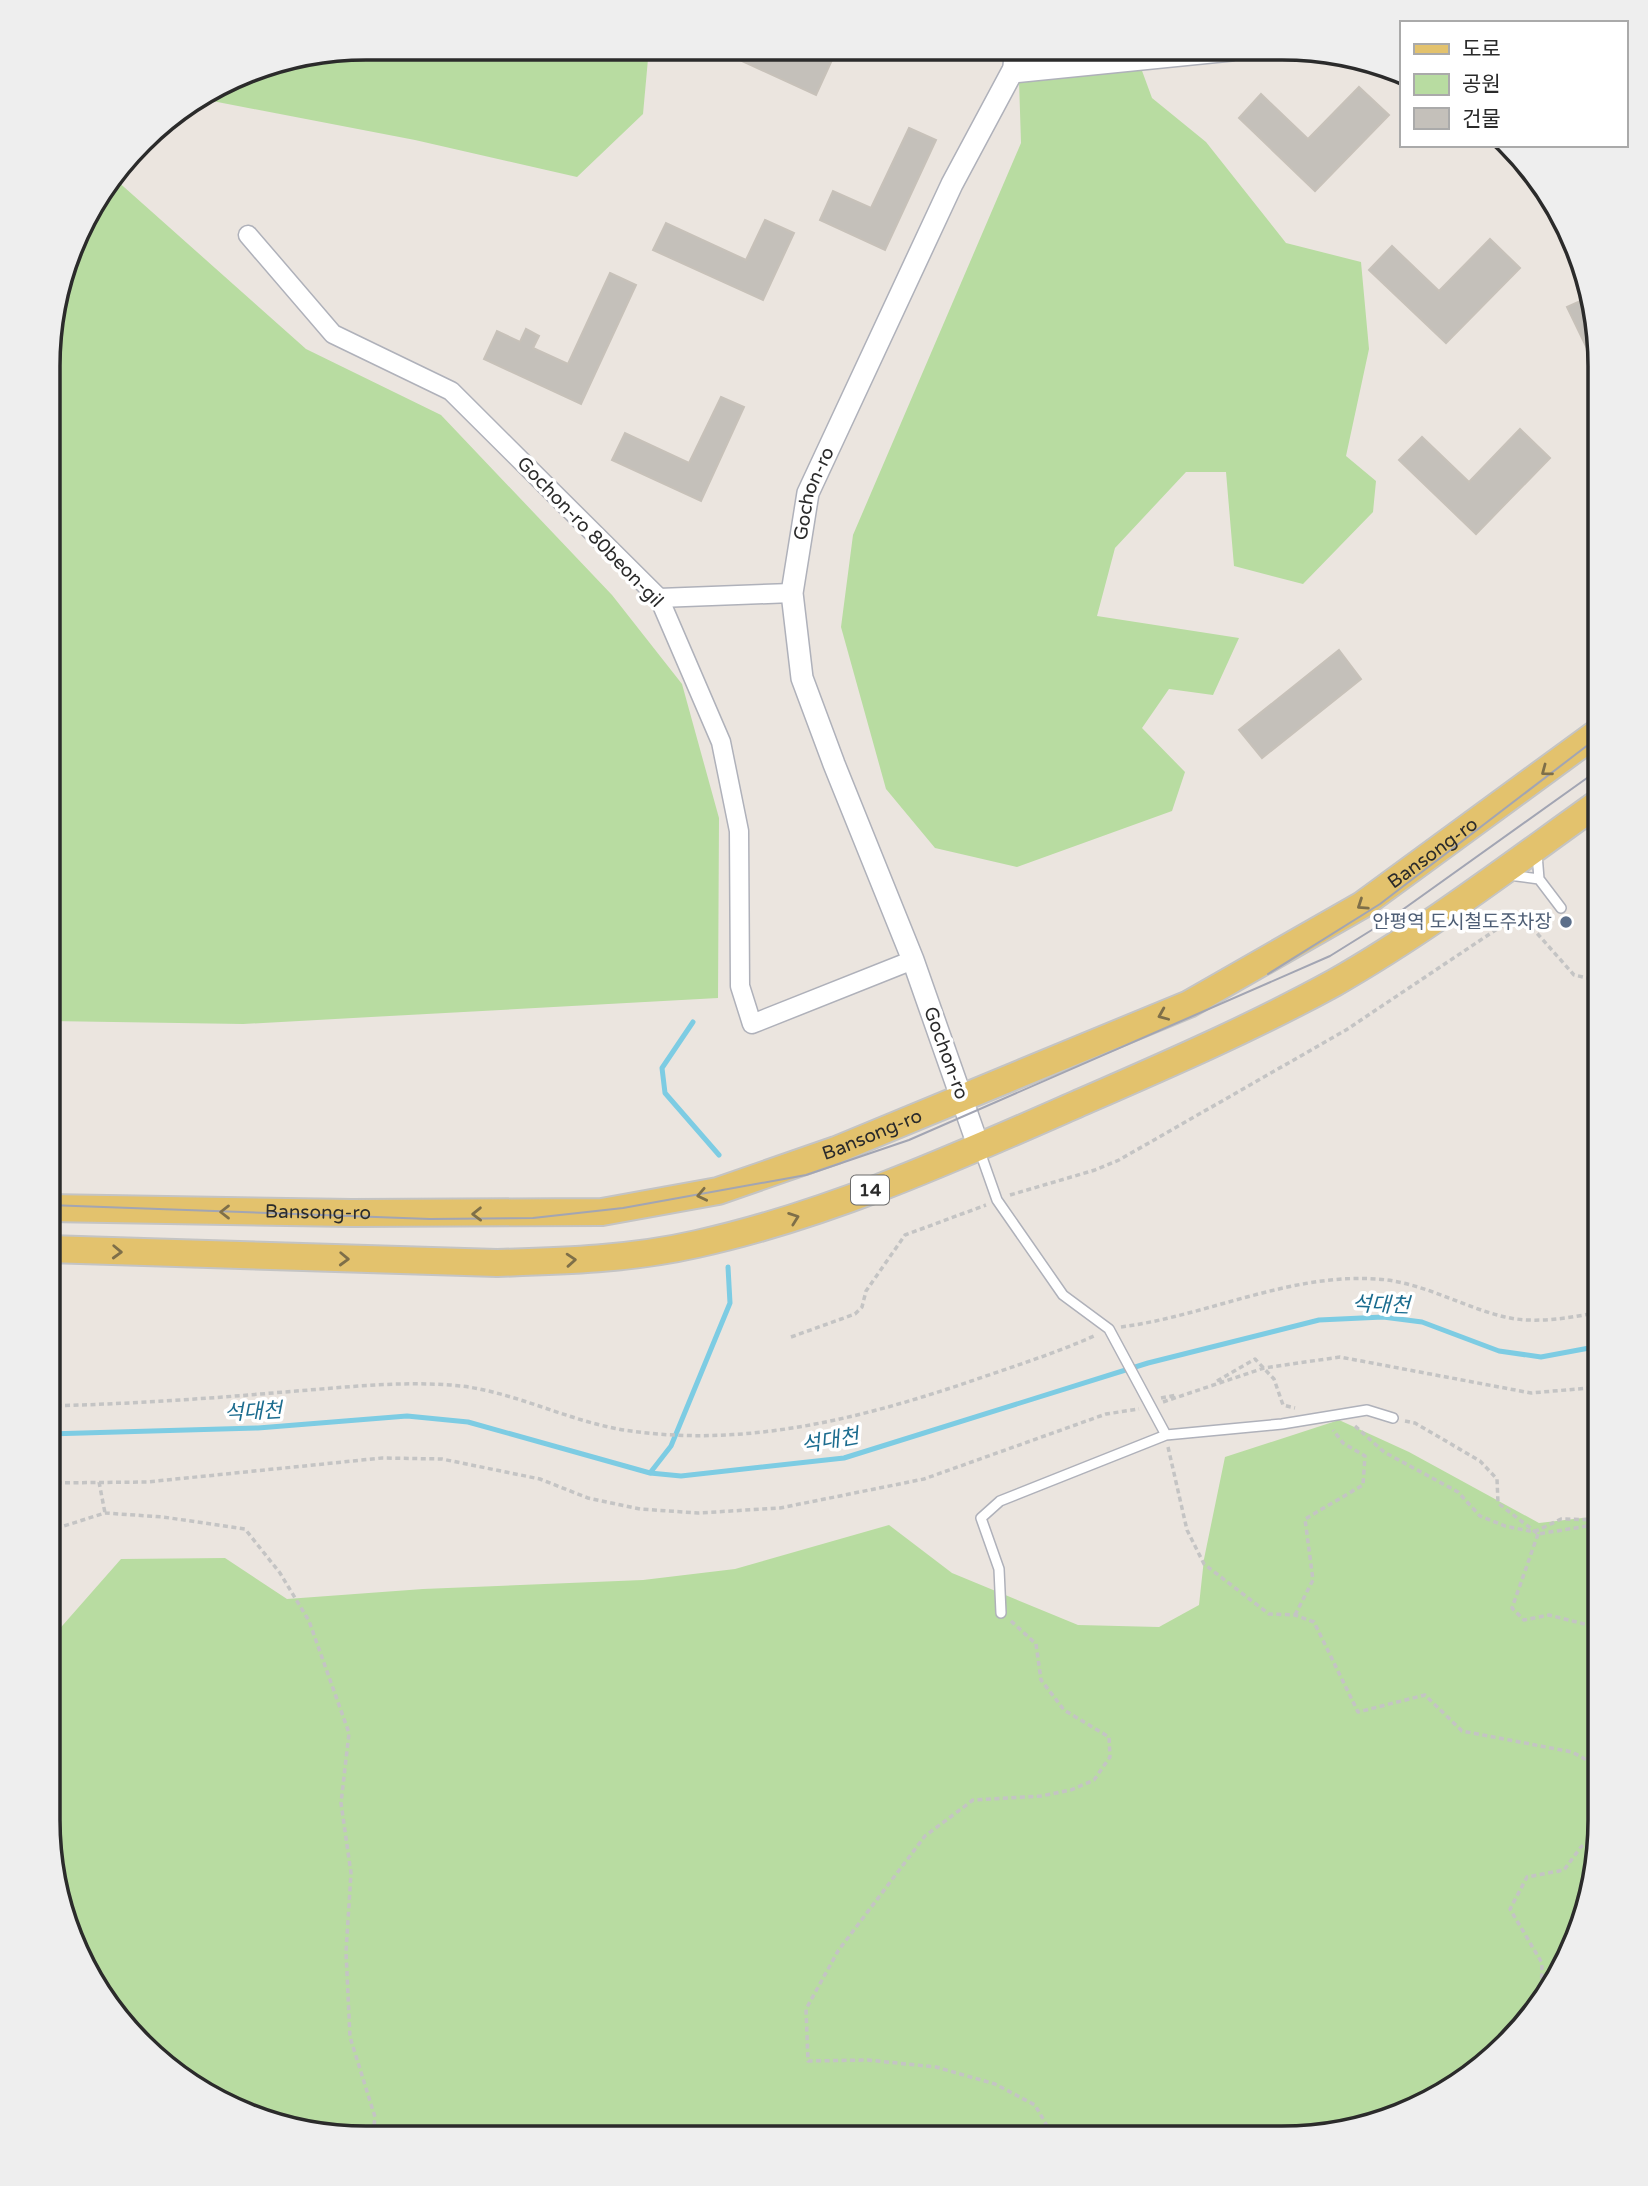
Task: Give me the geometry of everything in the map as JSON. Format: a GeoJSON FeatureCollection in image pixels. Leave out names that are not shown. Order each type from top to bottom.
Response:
{"type":"FeatureCollection","features":[{"type":"Feature","properties":{"kind":"main road","name":"Bansong-ro"},"geometry":{"type":"LineString","coordinates":[[60,1208],[285,1213],[602,1212],[718,1191],[836,1150],[1189,1004],[1265,963],[1362,905],[1588,740]]}},
{"type":"Feature","properties":{"kind":"main road","name":"14"},"geometry":{"type":"LineString","coordinates":[[60,1250],[497,1263],[615,1257],[694,1245],[785,1222],[979,1148],[1180,1059],[1334,983],[1418,930],[1588,810]]}},
{"type":"Feature","properties":{"kind":"street"},"geometry":{"type":"LineString","coordinates":[[1013,60],[1012,72],[1101,60]]}},
{"type":"Feature","properties":{"kind":"street","name":"Gochon-ro"},"geometry":{"type":"LineString","coordinates":[[979,1148],[913,960],[802,678],[792,593],[807,493],[952,184],[1012,72]]}},
{"type":"Feature","properties":{"kind":"street","name":"Gochon-ro 80beon-gil"},"geometry":{"type":"LineString","coordinates":[[248,235],[333,334],[451,391],[659,598],[676,631],[721,742],[739,831],[740,986],[752,1024],[913,960]]}},
{"type":"Feature","properties":{"kind":"street"},"geometry":{"type":"LineString","coordinates":[[659,598],[792,593]]}},
{"type":"Feature","properties":{"kind":"lane"},"geometry":{"type":"LineString","coordinates":[[1537,846],[1539,879],[1560,908]]}},
{"type":"Feature","properties":{"kind":"lane"},"geometry":{"type":"LineString","coordinates":[[1498,873],[1539,879]]}},
{"type":"Feature","properties":{"kind":"lane"},"geometry":{"type":"LineString","coordinates":[[979,1148],[997,1200],[1063,1295],[1109,1329],[1166,1435]]}},
{"type":"Feature","properties":{"kind":"lane"},"geometry":{"type":"LineString","coordinates":[[1001,1613],[999,1569],[981,1518],[1000,1501],[1166,1435],[1282,1424],[1367,1410],[1393,1418]]}},
{"type":"Feature","properties":{"kind":"path"},"geometry":{"type":"LineString","coordinates":[[791,1337],[855,1314],[862,1307],[866,1291],[905,1235],[997,1200],[1119,1160],[1346,1030],[1509,921],[1535,931],[1574,975],[1588,978]]}},
{"type":"Feature","properties":{"kind":"path"},"geometry":{"type":"LineString","coordinates":[[60,1406],[142,1404],[358,1386],[451,1385],[495,1393],[630,1431],[685,1435],[788,1429],[909,1403],[1039,1358],[1109,1329],[1145,1324],[1248,1297],[1345,1279],[1379,1279],[1407,1284],[1504,1317],[1556,1320],[1588,1314]]}},
{"type":"Feature","properties":{"kind":"path"},"geometry":{"type":"LineString","coordinates":[[60,1483],[147,1482],[382,1458],[442,1459],[540,1479],[588,1498],[640,1509],[698,1513],[780,1508],[924,1479],[1106,1414],[1124,1414],[1264,1368],[1340,1357],[1531,1393],[1588,1388]]}},
{"type":"Feature","properties":{"kind":"path"},"geometry":{"type":"LineString","coordinates":[[1151,1403],[1204,1390],[1255,1359],[1274,1379],[1283,1405],[1305,1410]]}},
{"type":"Feature","properties":{"kind":"path"},"geometry":{"type":"LineString","coordinates":[[1295,1615],[1313,1580],[1305,1519],[1363,1485],[1365,1456],[1343,1443],[1324,1417]]}},
{"type":"Feature","properties":{"kind":"path"},"geometry":{"type":"LineString","coordinates":[[1393,1418],[1415,1423],[1480,1461],[1497,1479],[1497,1503],[1536,1533]]}},
{"type":"Feature","properties":{"kind":"path"},"geometry":{"type":"LineString","coordinates":[[1347,1422],[1365,1432],[1384,1452],[1458,1492],[1480,1516],[1536,1533],[1588,1524]]}},
{"type":"Feature","properties":{"kind":"path"},"geometry":{"type":"LineString","coordinates":[[1166,1435],[1187,1530],[1204,1564],[1269,1614],[1295,1615],[1314,1622],[1358,1712],[1425,1695],[1462,1731],[1572,1752],[1588,1761]]}},
{"type":"Feature","properties":{"kind":"path"},"geometry":{"type":"LineString","coordinates":[[99,1482],[105,1513]]}},
{"type":"Feature","properties":{"kind":"path"},"geometry":{"type":"LineString","coordinates":[[60,1527],[105,1513],[163,1517],[245,1530],[280,1573],[309,1621],[349,1733],[341,1803],[351,1873],[345,1952],[350,2037],[375,2117],[374,2127]]}},
{"type":"Feature","properties":{"kind":"path"},"geometry":{"type":"LineString","coordinates":[[1588,1521],[1561,1519],[1536,1533],[1512,1608],[1524,1620],[1549,1615],[1588,1625]]}},
{"type":"Feature","properties":{"kind":"path"},"geometry":{"type":"LineString","coordinates":[[1001,1613],[1036,1644],[1041,1680],[1064,1710],[1109,1737],[1110,1757],[1094,1780],[1071,1790],[1041,1796],[973,1800],[925,1836],[838,1951],[806,2009],[808,2061],[868,2060],[936,2067],[995,2084],[1035,2105],[1048,2127]]}},
{"type":"Feature","properties":{"kind":"path"},"geometry":{"type":"LineString","coordinates":[[1541,1984],[1542,1963],[1510,1909],[1527,1877],[1564,1870],[1588,1841]]}},
{"type":"Feature","properties":{"kind":"green space"},"geometry":{"type":"Polygon","coordinates":[[[345,60],[648,60],[643,114],[577,177],[415,140],[211,101],[248,83],[286,70],[345,60]]]}},
{"type":"Feature","properties":{"kind":"green space"},"geometry":{"type":"Polygon","coordinates":[[[1018,60],[1138,60],[1152,98],[1206,142],[1286,243],[1361,262],[1369,349],[1346,456],[1376,481],[1373,512],[1303,584],[1234,566],[1226,472],[1186,472],[1115,548],[1097,616],[1239,638],[1213,695],[1169,689],[1142,728],[1185,772],[1172,811],[1017,867],[935,848],[886,789],[841,627],[853,535],[1021,143],[1018,60]]]}},
{"type":"Feature","properties":{"kind":"green space"},"geometry":{"type":"Polygon","coordinates":[[[120,183],[306,349],[441,415],[612,595],[682,684],[719,818],[718,998],[243,1024],[60,1021],[60,345],[65,306],[83,248],[100,212],[120,183]]]}},
{"type":"Feature","properties":{"kind":"green space"},"geometry":{"type":"Polygon","coordinates":[[[1339,1420],[1409,1452],[1539,1523],[1588,1517],[1588,1841],[1583,1880],[1572,1919],[1548,1974],[1525,2007],[1499,2037],[1453,2075],[1400,2103],[1342,2121],[1283,2127],[365,2127],[325,2124],[286,2116],[248,2103],[212,2086],[179,2063],[149,2037],[123,2007],[100,1974],[83,1938],[65,1880],[60,1841],[60,1628],[121,1559],[225,1558],[287,1599],[423,1589],[643,1580],[735,1569],[889,1525],[952,1573],[1078,1625],[1159,1627],[1199,1605],[1204,1559],[1225,1457],[1339,1420]]]}},
{"type":"Feature","properties":{"kind":"building"},"geometry":{"type":"Polygon","coordinates":[[[740,60],[832,60],[816,95],[740,60]]]}},
{"type":"Feature","properties":{"kind":"building"},"geometry":{"type":"Polygon","coordinates":[[[1359,87],[1389,115],[1315,191],[1239,118],[1261,94],[1308,139],[1359,87]]]}},
{"type":"Feature","properties":{"kind":"building"},"geometry":{"type":"Polygon","coordinates":[[[909,128],[936,140],[885,250],[820,220],[833,191],[871,208],[909,128]]]}},
{"type":"Feature","properties":{"kind":"building"},"geometry":{"type":"Polygon","coordinates":[[[765,220],[794,233],[763,300],[653,250],[666,223],[746,260],[765,220]]]}},
{"type":"Feature","properties":{"kind":"building"},"geometry":{"type":"Polygon","coordinates":[[[1490,239],[1520,268],[1446,343],[1369,270],[1392,246],[1439,291],[1490,239]]]}},
{"type":"Feature","properties":{"kind":"building"},"geometry":{"type":"Polygon","coordinates":[[[610,273],[636,285],[581,404],[484,359],[497,331],[520,342],[526,329],[539,336],[533,348],[568,364],[610,273]]]}},
{"type":"Feature","properties":{"kind":"building"},"geometry":{"type":"Polygon","coordinates":[[[1582,300],[1588,351],[1567,307],[1582,300]]]}},
{"type":"Feature","properties":{"kind":"building"},"geometry":{"type":"Polygon","coordinates":[[[721,397],[744,407],[701,501],[612,460],[625,433],[689,463],[721,397]]]}},
{"type":"Feature","properties":{"kind":"building"},"geometry":{"type":"Polygon","coordinates":[[[1520,429],[1550,458],[1476,534],[1399,460],[1422,437],[1469,482],[1520,429]]]}},
{"type":"Feature","properties":{"kind":"building"},"geometry":{"type":"Polygon","coordinates":[[[1339,650],[1361,679],[1262,758],[1239,730],[1339,650]]]}},
{"type":"Feature","properties":{"kind":"waterway"},"geometry":{"type":"LineString","coordinates":[[693,1022],[662,1068],[665,1093],[719,1155]]}},
{"type":"Feature","properties":{"kind":"waterway"},"geometry":{"type":"LineString","coordinates":[[650,1473],[671,1446],[730,1303],[728,1267]]}},
{"type":"Feature","properties":{"kind":"waterway","name":"석대천"},"geometry":{"type":"LineString","coordinates":[[60,1434],[258,1428],[407,1416],[468,1422],[650,1473],[681,1476],[844,1458],[1148,1363],[1319,1320],[1383,1317],[1422,1322],[1499,1351],[1541,1357],[1588,1348]]}},
{"type":"Feature","properties":{"kind":"tram line"},"geometry":{"type":"LineString","coordinates":[[1268,974],[1380,904],[1588,745]]}},
{"type":"Feature","properties":{"kind":"tram line"},"geometry":{"type":"LineString","coordinates":[[60,1205],[430,1219],[533,1218],[623,1208],[806,1175],[909,1140],[1330,956],[1391,918],[1588,777]]}},
{"type":"Feature","properties":{"kind":"place","name":"안평역 도시철도주차장"},"geometry":{"type":"Point","coordinates":[1566,922]}}]}
